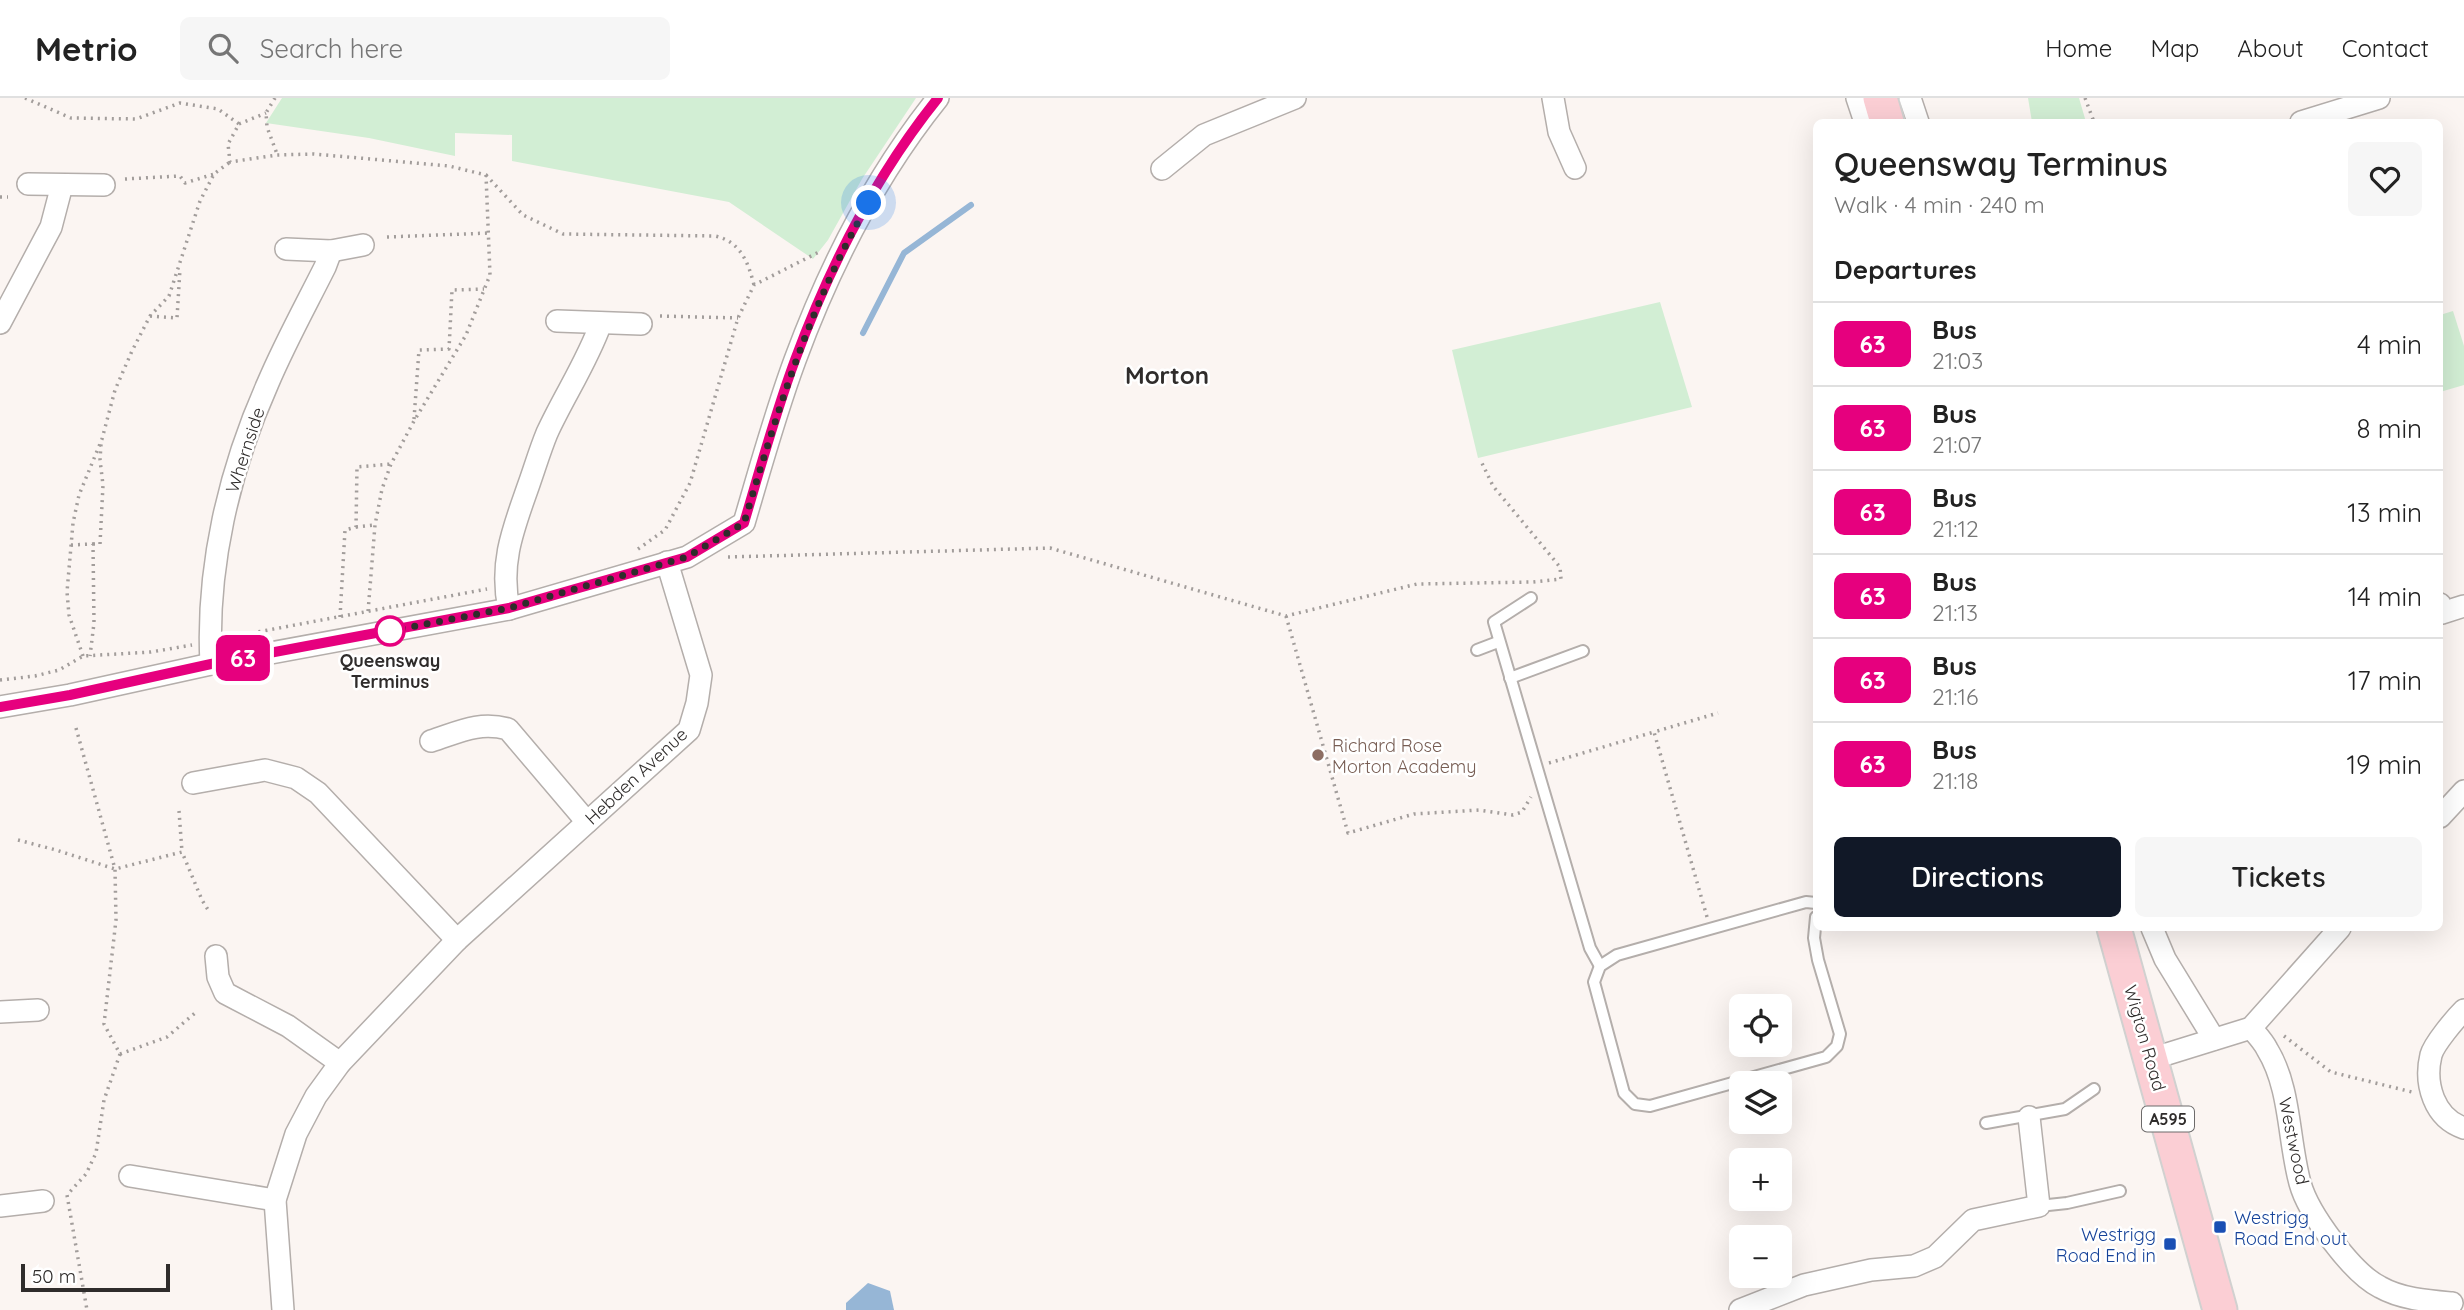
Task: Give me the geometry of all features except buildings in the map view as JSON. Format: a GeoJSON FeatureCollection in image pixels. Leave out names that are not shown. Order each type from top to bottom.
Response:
{"type":"FeatureCollection","features":[{"type":"Feature","properties":{"kind":"main road"},"geometry":{"type":"LineString","coordinates":[[1880,98],[1886,119]]}},
{"type":"Feature","properties":{"kind":"main road","name":"Wigton Road"},"geometry":{"type":"LineString","coordinates":[[2115,931],[2220,1310]]}},
{"type":"Feature","properties":{"kind":"street"},"geometry":{"type":"LineString","coordinates":[[0,707],[509,608],[687,557],[744,523],[778,412],[811,319],[855,227],[915,127],[938,98]]}},
{"type":"Feature","properties":{"kind":"street"},"geometry":{"type":"LineString","coordinates":[[1162,169],[1203,135],[1295,98]]}},
{"type":"Feature","properties":{"kind":"street"},"geometry":{"type":"LineString","coordinates":[[1553,98],[1559,132],[1575,168]]}},
{"type":"Feature","properties":{"kind":"street"},"geometry":{"type":"LineString","coordinates":[[1857,98],[1864,119]]}},
{"type":"Feature","properties":{"kind":"street"},"geometry":{"type":"LineString","coordinates":[[1910,98],[1917,119]]}},
{"type":"Feature","properties":{"kind":"street"},"geometry":{"type":"LineString","coordinates":[[2311,119],[2379,98]]}},
{"type":"Feature","properties":{"kind":"street"},"geometry":{"type":"LineString","coordinates":[[28,184],[114,182]]}},
{"type":"Feature","properties":{"kind":"street"},"geometry":{"type":"LineString","coordinates":[[0,323],[51,227],[62,185]]}},
{"type":"Feature","properties":{"kind":"street"},"geometry":{"type":"LineString","coordinates":[[286,249],[331,251],[363,245]]}},
{"type":"Feature","properties":{"kind":"street","name":"Whernside"},"geometry":{"type":"LineString","coordinates":[[211,664],[210,640],[217,552],[231,486],[268,382],[331,251]]}},
{"type":"Feature","properties":{"kind":"street"},"geometry":{"type":"LineString","coordinates":[[557,321],[601,323],[648,320]]}},
{"type":"Feature","properties":{"kind":"street"},"geometry":{"type":"LineString","coordinates":[[509,608],[504,586],[506,559],[513,529],[547,433],[577,378],[601,323]]}},
{"type":"Feature","properties":{"kind":"street","name":"Hebden Avenue"},"geometry":{"type":"LineString","coordinates":[[283,1310],[275,1200],[296,1134],[316,1096],[340,1063],[457,940],[689,730],[701,675],[667,562]]}},
{"type":"Feature","properties":{"kind":"street"},"geometry":{"type":"LineString","coordinates":[[2443,613],[2464,606]]}},
{"type":"Feature","properties":{"kind":"street"},"geometry":{"type":"LineString","coordinates":[[431,741],[490,724],[508,729],[587,822]]}},
{"type":"Feature","properties":{"kind":"street"},"geometry":{"type":"LineString","coordinates":[[193,783],[265,770],[296,778],[318,793],[457,940]]}},
{"type":"Feature","properties":{"kind":"street"},"geometry":{"type":"LineString","coordinates":[[2443,814],[2464,791]]}},
{"type":"Feature","properties":{"kind":"street"},"geometry":{"type":"LineString","coordinates":[[2153,931],[2165,959],[2214,1039]]}},
{"type":"Feature","properties":{"kind":"street"},"geometry":{"type":"LineString","coordinates":[[2151,1059],[2255,1023],[2337,931]]}},
{"type":"Feature","properties":{"kind":"street"},"geometry":{"type":"LineString","coordinates":[[216,956],[218,977],[225,993],[288,1026],[340,1063]]}},
{"type":"Feature","properties":{"kind":"street"},"geometry":{"type":"LineString","coordinates":[[0,1012],[38,1010]]}},
{"type":"Feature","properties":{"kind":"street"},"geometry":{"type":"LineString","coordinates":[[2464,1010],[2431,1052],[2429,1082],[2435,1106],[2454,1125],[2464,1128]]}},
{"type":"Feature","properties":{"kind":"street","name":"Westwood"},"geometry":{"type":"LineString","coordinates":[[2255,1023],[2282,1085],[2301,1185],[2319,1224],[2349,1261],[2378,1287],[2417,1300],[2452,1303]]}},
{"type":"Feature","properties":{"kind":"street"},"geometry":{"type":"LineString","coordinates":[[1740,1310],[1804,1284],[1871,1270],[1914,1266],[1935,1257],[1973,1220],[2039,1206],[2029,1117]]}},
{"type":"Feature","properties":{"kind":"street"},"geometry":{"type":"LineString","coordinates":[[130,1176],[275,1200]]}},
{"type":"Feature","properties":{"kind":"street"},"geometry":{"type":"LineString","coordinates":[[0,1206],[43,1201]]}},
{"type":"Feature","properties":{"kind":"lane"},"geometry":{"type":"LineString","coordinates":[[1531,597],[1494,622],[1590,948],[1600,966]]}},
{"type":"Feature","properties":{"kind":"lane"},"geometry":{"type":"LineString","coordinates":[[1477,650],[1498,642]]}},
{"type":"Feature","properties":{"kind":"lane"},"geometry":{"type":"LineString","coordinates":[[1510,677],[1583,651]]}},
{"type":"Feature","properties":{"kind":"lane"},"geometry":{"type":"LineString","coordinates":[[1813,903],[1806,902],[1617,955],[1600,966],[1594,982],[1624,1093],[1635,1104],[1650,1107],[1826,1057],[1837,1046],[1840,1034],[1814,939],[1815,931]]}},
{"type":"Feature","properties":{"kind":"lane"},"geometry":{"type":"LineString","coordinates":[[1986,1124],[2065,1110],[2094,1089]]}},
{"type":"Feature","properties":{"kind":"lane"},"geometry":{"type":"LineString","coordinates":[[2039,1206],[2067,1203],[2120,1191]]}},
{"type":"Feature","properties":{"kind":"path"},"geometry":{"type":"LineString","coordinates":[[275,98],[266,113],[267,127],[277,155]]}},
{"type":"Feature","properties":{"kind":"path"},"geometry":{"type":"LineString","coordinates":[[2085,98],[2093,119]]}},
{"type":"Feature","properties":{"kind":"path"},"geometry":{"type":"LineString","coordinates":[[239,124],[266,113]]}},
{"type":"Feature","properties":{"kind":"path"},"geometry":{"type":"LineString","coordinates":[[114,182],[180,176],[184,183],[214,174],[230,162]]}},
{"type":"Feature","properties":{"kind":"path"},"geometry":{"type":"LineString","coordinates":[[83,656],[69,615],[68,592],[71,545],[79,495],[102,439],[115,390],[150,316],[169,296],[200,201],[214,174]]}},
{"type":"Feature","properties":{"kind":"path"},"geometry":{"type":"LineString","coordinates":[[486,175],[523,215],[563,234],[715,236],[728,239],[747,261],[754,285]]}},
{"type":"Feature","properties":{"kind":"path"},"geometry":{"type":"LineString","coordinates":[[1,196],[8,197]]}},
{"type":"Feature","properties":{"kind":"path"},"geometry":{"type":"LineString","coordinates":[[387,237],[489,233]]}},
{"type":"Feature","properties":{"kind":"path"},"geometry":{"type":"LineString","coordinates":[[629,552],[642,547],[664,530],[690,483],[738,318],[754,285],[825,249]]}},
{"type":"Feature","properties":{"kind":"path"},"geometry":{"type":"LineString","coordinates":[[150,316],[177,317],[180,263]]}},
{"type":"Feature","properties":{"kind":"path"},"geometry":{"type":"LineString","coordinates":[[449,349],[452,290],[484,289]]}},
{"type":"Feature","properties":{"kind":"path"},"geometry":{"type":"LineString","coordinates":[[648,320],[738,318]]}},
{"type":"Feature","properties":{"kind":"path"},"geometry":{"type":"LineString","coordinates":[[414,421],[419,350],[459,347]]}},
{"type":"Feature","properties":{"kind":"path"},"geometry":{"type":"LineString","coordinates":[[71,545],[100,544],[102,439]]}},
{"type":"Feature","properties":{"kind":"path"},"geometry":{"type":"LineString","coordinates":[[724,557],[1049,548],[1286,615],[1417,584],[1561,579],[1560,567],[1493,486],[1480,461]]}},
{"type":"Feature","properties":{"kind":"path"},"geometry":{"type":"LineString","coordinates":[[356,527],[357,467],[391,464]]}},
{"type":"Feature","properties":{"kind":"path"},"geometry":{"type":"LineString","coordinates":[[340,617],[345,530],[375,525]]}},
{"type":"Feature","properties":{"kind":"path"},"geometry":{"type":"LineString","coordinates":[[90,656],[94,623],[93,544]]}},
{"type":"Feature","properties":{"kind":"path"},"geometry":{"type":"LineString","coordinates":[[225,638],[487,589]]}},
{"type":"Feature","properties":{"kind":"path"},"geometry":{"type":"LineString","coordinates":[[1286,615],[1348,833],[1414,814],[1479,810],[1513,815],[1522,812],[1538,771],[1718,713]]}},
{"type":"Feature","properties":{"kind":"path"},"geometry":{"type":"LineString","coordinates":[[0,680],[59,670],[83,656],[151,652],[199,643]]}},
{"type":"Feature","properties":{"kind":"path"},"geometry":{"type":"LineString","coordinates":[[76,728],[115,869],[116,920],[104,1024],[120,1054],[104,1100],[96,1153],[86,1174],[67,1195],[87,1310]]}},
{"type":"Feature","properties":{"kind":"path"},"geometry":{"type":"LineString","coordinates":[[1654,732],[1711,929]]}},
{"type":"Feature","properties":{"kind":"path"},"geometry":{"type":"LineString","coordinates":[[179,811],[182,852],[210,913]]}},
{"type":"Feature","properties":{"kind":"path"},"geometry":{"type":"LineString","coordinates":[[18,840],[115,869],[182,852]]}},
{"type":"Feature","properties":{"kind":"path"},"geometry":{"type":"LineString","coordinates":[[120,1054],[167,1037],[195,1013]]}},
{"type":"Feature","properties":{"kind":"path"},"geometry":{"type":"LineString","coordinates":[[2255,1023],[2331,1072],[2433,1098]]}},
{"type":"Feature","properties":{"kind":"green space"},"geometry":{"type":"Polygon","coordinates":[[[282,98],[916,98],[862,179],[828,240],[813,259],[729,202],[512,161],[512,135],[455,133],[455,156],[369,138],[266,123],[282,98]]]}},
{"type":"Feature","properties":{"kind":"green space"},"geometry":{"type":"Polygon","coordinates":[[[2028,98],[2079,98],[2085,119],[2032,119],[2028,98]]]}},
{"type":"Feature","properties":{"kind":"green space"},"geometry":{"type":"Polygon","coordinates":[[[1660,302],[1692,407],[1478,458],[1452,350],[1660,302]]]}},
{"type":"Feature","properties":{"kind":"green space"},"geometry":{"type":"Polygon","coordinates":[[[2453,311],[2464,346],[2464,385],[2443,391],[2443,314],[2453,311]]]}},
{"type":"Feature","properties":{"kind":"water"},"geometry":{"type":"Polygon","coordinates":[[[868,1283],[890,1291],[894,1310],[846,1310],[846,1303],[868,1283]]]}},
{"type":"Feature","properties":{"kind":"waterway"},"geometry":{"type":"LineString","coordinates":[[863,333],[904,253],[971,205]]}},
{"type":"Feature","properties":{"kind":"bus line","name":"63"},"geometry":{"type":"LineString","coordinates":[[0,707],[509,608],[687,557],[744,523],[795,360],[811,319],[855,227],[883,178],[915,127],[938,98]]}},
{"type":"Feature","properties":{"kind":"place","name":"Queensway Terminus"},"geometry":{"type":"Point","coordinates":[390,631]}},
{"type":"Feature","properties":{"kind":"place","name":"Richard Rose Morton Academy"},"geometry":{"type":"Point","coordinates":[1318,755]}},
{"type":"Feature","properties":{"kind":"place","name":"Westrigg Road End out"},"geometry":{"type":"Point","coordinates":[2220,1227]}},
{"type":"Feature","properties":{"kind":"place","name":"Westrigg Road End in"},"geometry":{"type":"Point","coordinates":[2170,1244]}},
{"type":"Feature","properties":{"kind":"district","name":"Morton"},"geometry":{"type":"Point","coordinates":[1167,375]}},
{"type":"Feature","properties":{"kind":"route"},"geometry":{"type":"LineString","coordinates":[[390,631],[509,608],[687,557],[744,523],[795,360],[811,319],[869,203]]}}]}
